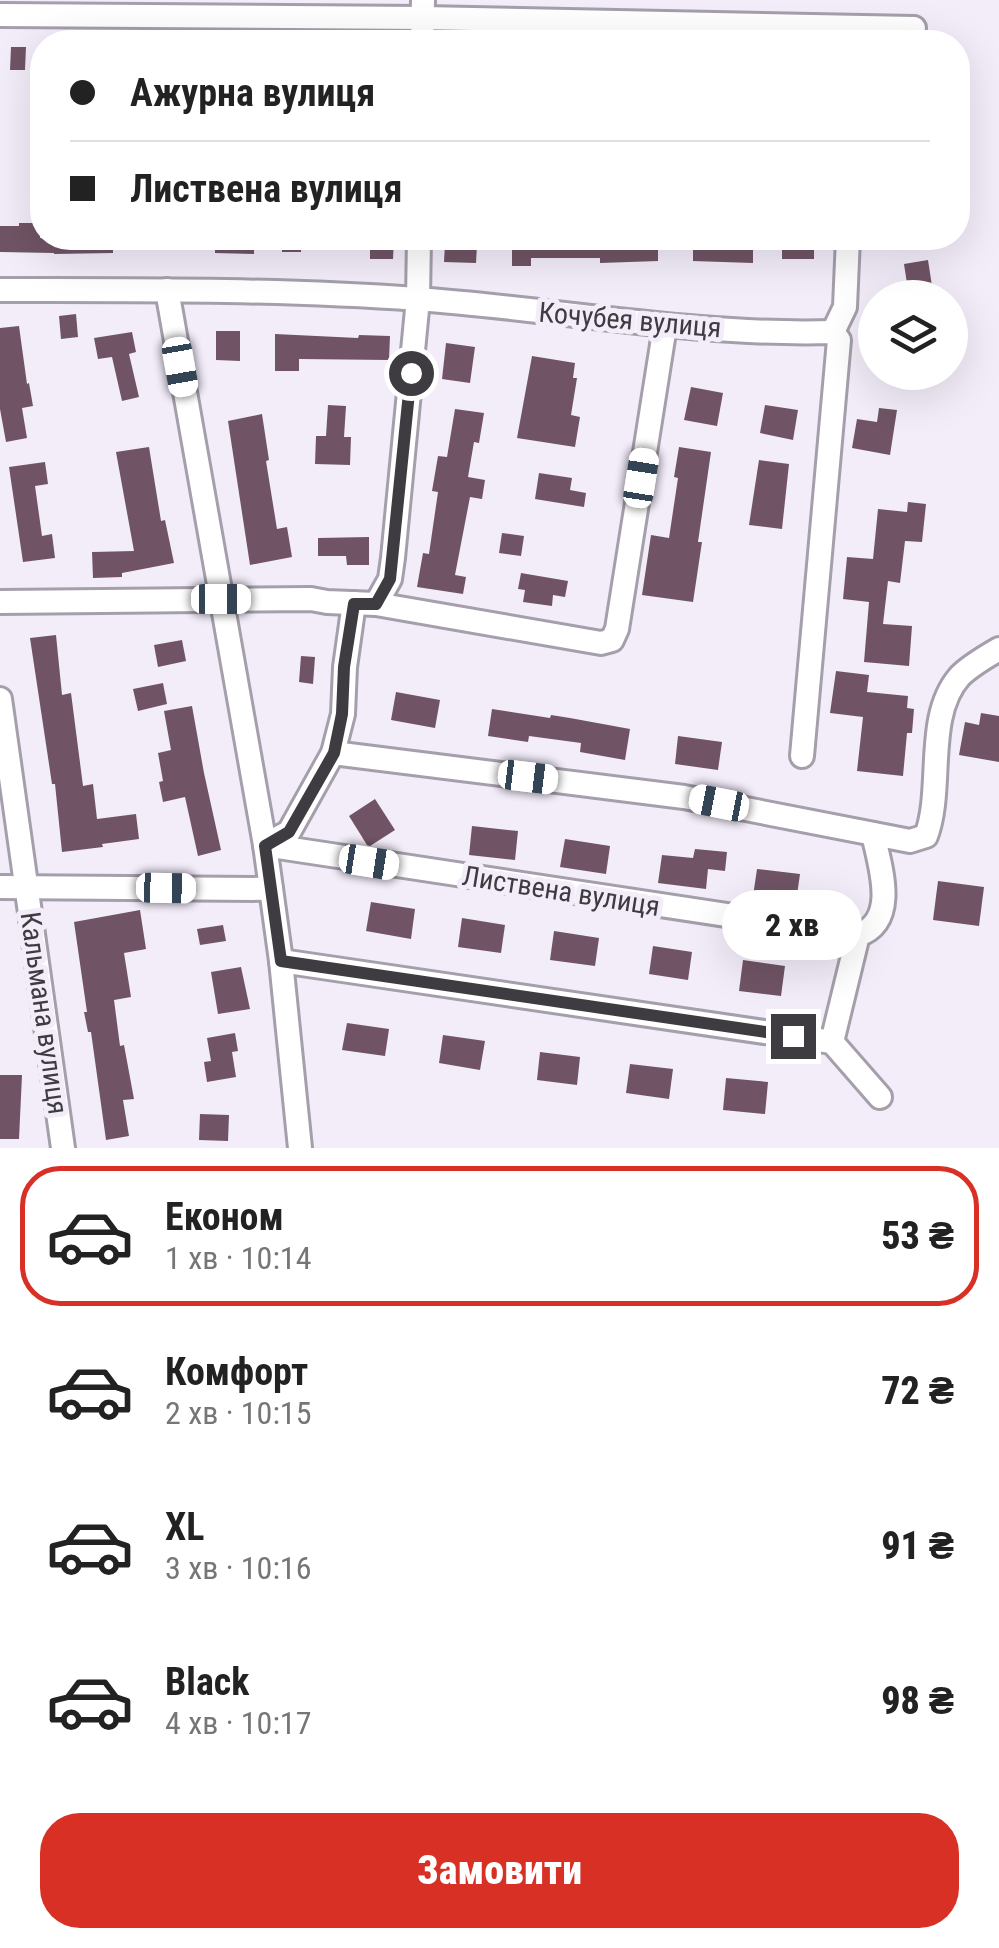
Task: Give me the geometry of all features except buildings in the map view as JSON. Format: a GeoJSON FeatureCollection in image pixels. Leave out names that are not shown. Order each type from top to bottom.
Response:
{"type":"FeatureCollection","features":[{"type":"Feature","properties":{"kind":"street"},"geometry":{"type":"LineString","coordinates":[[0,15],[422,9],[914,28]]}},
{"type":"Feature","properties":{"kind":"street"},"geometry":{"type":"LineString","coordinates":[[265,846],[289,832],[334,753],[342,714],[344,667],[365,604],[390,579],[418,299],[419,250]]}},
{"type":"Feature","properties":{"kind":"street"},"geometry":{"type":"LineString","coordinates":[[802,756],[839,340],[833,332],[845,307],[847,250]]}},
{"type":"Feature","properties":{"kind":"street","name":"Кочубея вулиця"},"geometry":{"type":"LineString","coordinates":[[0,290],[167,290],[418,299],[665,326],[833,332]]}},
{"type":"Feature","properties":{"kind":"street"},"geometry":{"type":"LineString","coordinates":[[167,290],[265,846],[300,1148]]}},
{"type":"Feature","properties":{"kind":"street"},"geometry":{"type":"LineString","coordinates":[[0,602],[312,598],[600,644],[612,640],[617,629],[665,326]]}},
{"type":"Feature","properties":{"kind":"street"},"geometry":{"type":"LineString","coordinates":[[334,753],[684,796],[910,841],[926,836],[932,819],[940,726],[953,685],[962,674],[999,649]]}},
{"type":"Feature","properties":{"kind":"street","name":"Кальмана вулиця"},"geometry":{"type":"LineString","coordinates":[[0,699],[62,1148]]}},
{"type":"Feature","properties":{"kind":"street"},"geometry":{"type":"LineString","coordinates":[[832,1042],[858,935],[868,932],[874,924],[884,898],[873,834]]}},
{"type":"Feature","properties":{"kind":"street","name":"Листвена вулиця"},"geometry":{"type":"LineString","coordinates":[[265,846],[858,935]]}},
{"type":"Feature","properties":{"kind":"street"},"geometry":{"type":"LineString","coordinates":[[0,887],[271,889]]}},
{"type":"Feature","properties":{"kind":"street"},"geometry":{"type":"LineString","coordinates":[[281,961],[832,1042],[880,1097]]}},
{"type":"Feature","properties":{"kind":"route"},"geometry":{"type":"LineString","coordinates":[[411,373],[390,579],[376,604],[354,604],[334,753],[289,832],[265,846],[281,961],[793,1036]]}}]}
